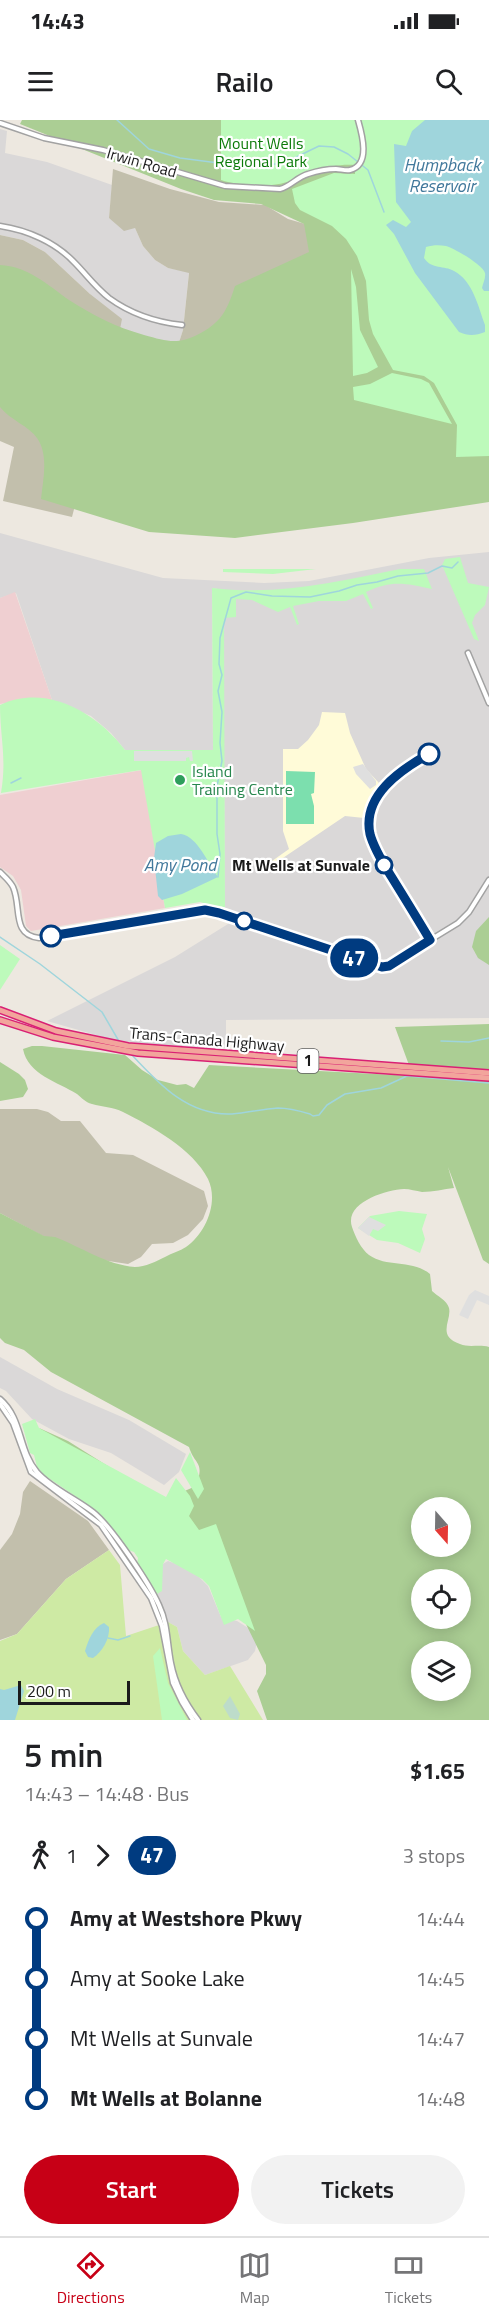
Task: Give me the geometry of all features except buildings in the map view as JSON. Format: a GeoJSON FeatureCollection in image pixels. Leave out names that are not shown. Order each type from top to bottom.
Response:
{"type":"FeatureCollection","features":[{"type":"Feature","properties":{"kind":"highway","name":"Trans-Canada Highway"},"geometry":{"type":"LineString","coordinates":[[0,1010],[56,1031],[128,1046],[489,1075]]}},
{"type":"Feature","properties":{"kind":"highway","name":"Trans-Canada Highway"},"geometry":{"type":"LineString","coordinates":[[0,1020],[42,1034],[138,1053],[489,1075]]}},
{"type":"Feature","properties":{"kind":"highway"},"geometry":{"type":"LineString","coordinates":[[128,1046],[223,1056],[228,1059]]}},
{"type":"Feature","properties":{"kind":"street","name":"Irwin Road"},"geometry":{"type":"LineString","coordinates":[[0,123],[44,138],[103,150],[225,186],[285,188],[306,174],[350,170],[358,166],[364,141],[358,120]]}},
{"type":"Feature","properties":{"kind":"street"},"geometry":{"type":"LineString","coordinates":[[0,226],[24,231],[52,245],[70,258],[98,288],[124,308],[150,319],[182,325]]}},
{"type":"Feature","properties":{"kind":"street"},"geometry":{"type":"LineString","coordinates":[[468,653],[489,704]]}},
{"type":"Feature","properties":{"kind":"street"},"geometry":{"type":"LineString","coordinates":[[0,872],[12,886],[21,928],[32,937],[39,938],[205,910],[382,967],[389,966],[458,922],[469,912],[489,880]]}},
{"type":"Feature","properties":{"kind":"street"},"geometry":{"type":"LineString","coordinates":[[0,1399],[16,1421],[35,1469],[101,1519],[151,1591],[166,1625],[176,1682],[198,1720]]}},
{"type":"Feature","properties":{"kind":"street"},"geometry":{"type":"LineString","coordinates":[[0,1404],[13,1423],[31,1472],[41,1482],[101,1525],[151,1598],[160,1619],[173,1683],[193,1720]]}},
{"type":"Feature","properties":{"kind":"shaded area"},"geometry":{"type":"Polygon","coordinates":[[[0,129],[7,131],[5,153],[47,162],[112,185],[109,218],[135,228],[143,246],[155,260],[168,268],[189,272],[183,330],[172,364],[118,359],[90,294],[45,252],[23,240],[0,235],[0,129]]]}},
{"type":"Feature","properties":{"kind":"shaded area"},"geometry":{"type":"Polygon","coordinates":[[[113,169],[170,189],[219,202],[265,205],[288,219],[312,226],[353,375],[110,370],[72,517],[3,501],[14,447],[0,441],[0,235],[23,240],[45,252],[90,294],[122,319],[115,354],[172,364],[183,330],[189,273],[168,268],[155,260],[143,246],[135,228],[124,231],[109,218],[113,169]]]}},
{"type":"Feature","properties":{"kind":"shaded area"},"geometry":{"type":"Polygon","coordinates":[[[0,533],[163,578],[264,583],[309,581],[429,558],[489,552],[489,1018],[226,1020],[226,1048],[152,1045],[110,1039],[47,1021],[175,957],[228,924],[234,913],[225,910],[223,590],[212,588],[213,750],[125,750],[111,733],[91,716],[52,700],[16,593],[0,598],[0,533]]]}},
{"type":"Feature","properties":{"kind":"shaded area"},"geometry":{"type":"Polygon","coordinates":[[[15,592],[52,700],[29,699],[0,704],[0,598],[15,592]]]}},
{"type":"Feature","properties":{"kind":"shaded area"},"geometry":{"type":"Polygon","coordinates":[[[322,712],[345,713],[350,733],[366,769],[379,783],[369,800],[364,818],[345,816],[274,864],[272,861],[289,849],[283,831],[283,749],[298,749],[308,740],[319,725],[322,712]]]}},
{"type":"Feature","properties":{"kind":"shaded area"},"geometry":{"type":"Polygon","coordinates":[[[134,751],[192,751],[193,761],[190,761],[189,757],[186,761],[134,761],[134,751]]]}},
{"type":"Feature","properties":{"kind":"shaded area"},"geometry":{"type":"Polygon","coordinates":[[[363,764],[376,781],[376,785],[370,789],[356,774],[353,767],[363,764]]]}},
{"type":"Feature","properties":{"kind":"shaded area"},"geometry":{"type":"Polygon","coordinates":[[[142,770],[165,908],[31,931],[26,926],[21,890],[13,876],[0,867],[0,795],[142,770]]]}},
{"type":"Feature","properties":{"kind":"shaded area"},"geometry":{"type":"Polygon","coordinates":[[[0,1109],[37,1109],[48,1112],[61,1121],[80,1121],[106,1153],[133,1155],[204,1191],[208,1206],[203,1219],[188,1235],[173,1243],[152,1244],[141,1257],[128,1264],[82,1257],[0,1213],[0,1109]]]}},
{"type":"Feature","properties":{"kind":"shaded area"},"geometry":{"type":"Polygon","coordinates":[[[369,1217],[386,1225],[378,1231],[373,1229],[369,1236],[358,1228],[369,1217]]]}},
{"type":"Feature","properties":{"kind":"shaded area"},"geometry":{"type":"Polygon","coordinates":[[[475,1290],[489,1296],[489,1305],[477,1300],[468,1319],[459,1315],[469,1295],[475,1290]]]}},
{"type":"Feature","properties":{"kind":"shaded area"},"geometry":{"type":"Polygon","coordinates":[[[0,1357],[57,1389],[129,1420],[186,1454],[179,1472],[164,1485],[111,1453],[69,1439],[32,1419],[6,1391],[0,1388],[0,1357]]]}},
{"type":"Feature","properties":{"kind":"shaded area"},"geometry":{"type":"Polygon","coordinates":[[[30,1481],[88,1521],[109,1550],[66,1579],[17,1634],[0,1640],[0,1550],[12,1534],[20,1514],[23,1492],[30,1481]]]}},
{"type":"Feature","properties":{"kind":"shaded area"},"geometry":{"type":"Polygon","coordinates":[[[168,1561],[191,1569],[208,1586],[221,1617],[237,1621],[250,1629],[257,1641],[255,1651],[248,1660],[205,1675],[183,1651],[177,1627],[168,1622],[158,1596],[145,1574],[168,1561]]]}},
{"type":"Feature","properties":{"kind":"green space","name":"Mount Wells Regional Park"},"geometry":{"type":"Polygon","coordinates":[[[22,120],[425,120],[489,291],[489,502],[235,538],[149,532],[41,499],[44,460],[41,445],[34,434],[0,407],[0,265],[28,273],[78,306],[115,325],[152,337],[177,341],[197,335],[212,326],[226,309],[235,286],[309,252],[304,224],[261,204],[214,200],[181,189],[20,124],[22,120]]]}},
{"type":"Feature","properties":{"kind":"green space","name":"Mount Wells Regional Park"},"geometry":{"type":"Polygon","coordinates":[[[221,120],[489,120],[489,456],[456,457],[457,425],[434,383],[424,376],[393,370],[373,334],[369,320],[366,281],[357,256],[346,239],[332,226],[300,210],[295,203],[292,189],[334,173],[355,174],[355,165],[336,166],[271,185],[245,185],[221,180],[221,120]]]}},
{"type":"Feature","properties":{"kind":"green space"},"geometry":{"type":"Polygon","coordinates":[[[351,269],[356,287],[360,330],[378,367],[367,373],[353,376],[351,269]]]}},
{"type":"Feature","properties":{"kind":"green space"},"geometry":{"type":"Polygon","coordinates":[[[392,373],[429,383],[452,424],[354,400],[353,387],[370,384],[392,373]]]}},
{"type":"Feature","properties":{"kind":"green space"},"geometry":{"type":"Polygon","coordinates":[[[460,557],[468,583],[489,587],[485,605],[475,615],[472,623],[479,641],[474,639],[442,565],[445,559],[460,557]]]}},
{"type":"Feature","properties":{"kind":"green space"},"geometry":{"type":"Polygon","coordinates":[[[223,569],[316,569],[273,574],[223,572],[223,569]]]}},
{"type":"Feature","properties":{"kind":"green space"},"geometry":{"type":"Polygon","coordinates":[[[400,569],[424,569],[432,589],[398,584],[375,588],[366,592],[373,608],[371,609],[363,594],[346,601],[319,601],[293,606],[299,624],[297,625],[290,607],[278,612],[252,600],[236,599],[236,617],[224,618],[225,907],[222,909],[200,902],[165,908],[141,770],[1,793],[3,758],[0,705],[18,699],[35,698],[70,705],[100,724],[125,750],[213,750],[212,588],[283,589],[330,583],[400,569]]]}},
{"type":"Feature","properties":{"kind":"green space"},"geometry":{"type":"Polygon","coordinates":[[[286,771],[315,772],[314,793],[311,794],[314,824],[286,824],[286,771]]]}},
{"type":"Feature","properties":{"kind":"green space"},"geometry":{"type":"Polygon","coordinates":[[[489,917],[489,965],[478,958],[472,947],[476,931],[489,917]]]}},
{"type":"Feature","properties":{"kind":"green space"},"geometry":{"type":"Polygon","coordinates":[[[0,945],[20,959],[0,990],[0,945]]]}},
{"type":"Feature","properties":{"kind":"green space"},"geometry":{"type":"Polygon","coordinates":[[[489,1024],[489,1264],[483,1260],[448,1167],[454,1188],[426,1192],[404,1189],[377,1195],[360,1205],[354,1211],[351,1219],[357,1238],[369,1255],[376,1259],[423,1269],[430,1274],[432,1291],[448,1305],[447,1332],[453,1341],[463,1345],[489,1347],[489,1720],[267,1720],[257,1691],[266,1674],[266,1665],[240,1612],[39,1428],[68,1441],[157,1497],[171,1497],[196,1486],[200,1472],[189,1447],[51,1372],[24,1350],[5,1343],[0,1338],[0,1213],[44,1236],[55,1237],[114,1263],[139,1267],[184,1248],[199,1234],[209,1216],[211,1207],[212,1197],[208,1179],[182,1148],[146,1124],[115,1109],[87,1102],[37,1072],[26,1058],[23,1049],[42,1046],[125,1055],[158,1080],[177,1085],[186,1084],[194,1088],[209,1065],[413,1076],[395,1027],[489,1024]]]}},
{"type":"Feature","properties":{"kind":"green space"},"geometry":{"type":"Polygon","coordinates":[[[0,1062],[25,1080],[28,1089],[23,1097],[0,1101],[0,1062]]]}},
{"type":"Feature","properties":{"kind":"green space"},"geometry":{"type":"Polygon","coordinates":[[[399,1211],[427,1214],[422,1229],[425,1239],[420,1253],[398,1243],[377,1240],[358,1228],[370,1216],[399,1211]]]}},
{"type":"Feature","properties":{"kind":"green space"},"geometry":{"type":"Polygon","coordinates":[[[35,1419],[39,1428],[166,1497],[176,1478],[190,1496],[194,1506],[189,1516],[199,1530],[216,1524],[255,1631],[238,1619],[224,1625],[209,1586],[202,1579],[166,1559],[163,1564],[162,1591],[157,1594],[137,1564],[138,1558],[134,1552],[128,1550],[97,1511],[44,1475],[37,1467],[34,1455],[30,1453],[22,1424],[35,1419]]]}},
{"type":"Feature","properties":{"kind":"green space"},"geometry":{"type":"Polygon","coordinates":[[[190,1452],[204,1489],[198,1499],[181,1470],[190,1452]]]}},
{"type":"Feature","properties":{"kind":"green space"},"geometry":{"type":"Polygon","coordinates":[[[109,1550],[120,1565],[126,1636],[168,1622],[177,1627],[183,1651],[205,1675],[230,1666],[263,1720],[0,1720],[0,1641],[17,1634],[66,1579],[109,1550]]]}},
{"type":"Feature","properties":{"kind":"green space"},"geometry":{"type":"Polygon","coordinates":[[[160,1648],[168,1683],[187,1720],[162,1720],[153,1656],[160,1648]]]}},
{"type":"Feature","properties":{"kind":"green space"},"geometry":{"type":"Polygon","coordinates":[[[230,1696],[240,1714],[238,1720],[230,1718],[223,1706],[230,1696]]]}},
{"type":"Feature","properties":{"kind":"water","name":"Humpback Reservoir"},"geometry":{"type":"Polygon","coordinates":[[[425,120],[489,120],[489,291],[484,291],[482,288],[485,277],[483,270],[474,261],[450,247],[426,247],[424,258],[434,266],[454,271],[466,281],[485,325],[485,332],[478,334],[469,335],[459,332],[415,273],[394,234],[386,225],[393,220],[406,227],[411,222],[396,202],[394,144],[406,146],[412,131],[425,120]]]}},
{"type":"Feature","properties":{"kind":"water","name":"Amy Pond"},"geometry":{"type":"Polygon","coordinates":[[[181,834],[197,845],[218,877],[182,894],[162,900],[158,896],[154,858],[156,843],[168,836],[181,834]]]}},
{"type":"Feature","properties":{"kind":"water"},"geometry":{"type":"Polygon","coordinates":[[[104,1623],[109,1627],[107,1640],[93,1658],[88,1657],[85,1651],[89,1639],[94,1631],[104,1623]]]}},
{"type":"Feature","properties":{"kind":"water"},"geometry":{"type":"Polygon","coordinates":[[[21,1685],[24,1691],[15,1720],[0,1720],[0,1689],[21,1685]]]}},
{"type":"Feature","properties":{"kind":"waterway"},"geometry":{"type":"LineString","coordinates":[[117,120],[149,149],[180,158],[249,167],[284,163],[319,146],[334,147],[348,154],[368,170],[384,212]]}},
{"type":"Feature","properties":{"kind":"waterway"},"geometry":{"type":"LineString","coordinates":[[218,877],[220,854],[217,834],[217,786],[222,761],[220,743],[222,712],[218,691],[222,675],[219,664],[220,638],[231,598],[246,592],[272,596],[310,597],[398,576],[428,573],[442,566],[452,568],[458,562]]}},
{"type":"Feature","properties":{"kind":"waterway"},"geometry":{"type":"LineString","coordinates":[[11,783],[21,778]]}},
{"type":"Feature","properties":{"kind":"waterway"},"geometry":{"type":"LineString","coordinates":[[0,937],[40,964],[102,1012],[120,1043]]}},
{"type":"Feature","properties":{"kind":"waterway"},"geometry":{"type":"LineString","coordinates":[[441,1041],[469,1042],[489,1038]]}},
{"type":"Feature","properties":{"kind":"waterway"},"geometry":{"type":"LineString","coordinates":[[132,1055],[176,1096],[202,1110],[216,1113],[232,1114],[278,1108],[313,1116],[319,1115],[327,1105],[345,1094],[381,1088],[407,1076],[489,1083]]}},
{"type":"Feature","properties":{"kind":"waterway"},"geometry":{"type":"LineString","coordinates":[[108,1638],[118,1640],[130,1636]]}},
{"type":"Feature","properties":{"kind":"bus line","name":"47"},"geometry":{"type":"LineString","coordinates":[[51,936],[205,910],[382,967],[389,966],[430,940],[377,853],[370,834],[370,816],[373,802],[380,792],[399,774],[429,754]]}},
{"type":"Feature","properties":{"kind":"place","name":"Island Training Centre"},"geometry":{"type":"Point","coordinates":[180,780]}},
{"type":"Feature","properties":{"kind":"place","name":"Mt Wells at Sunvale"},"geometry":{"type":"Point","coordinates":[384,865]}}]}
